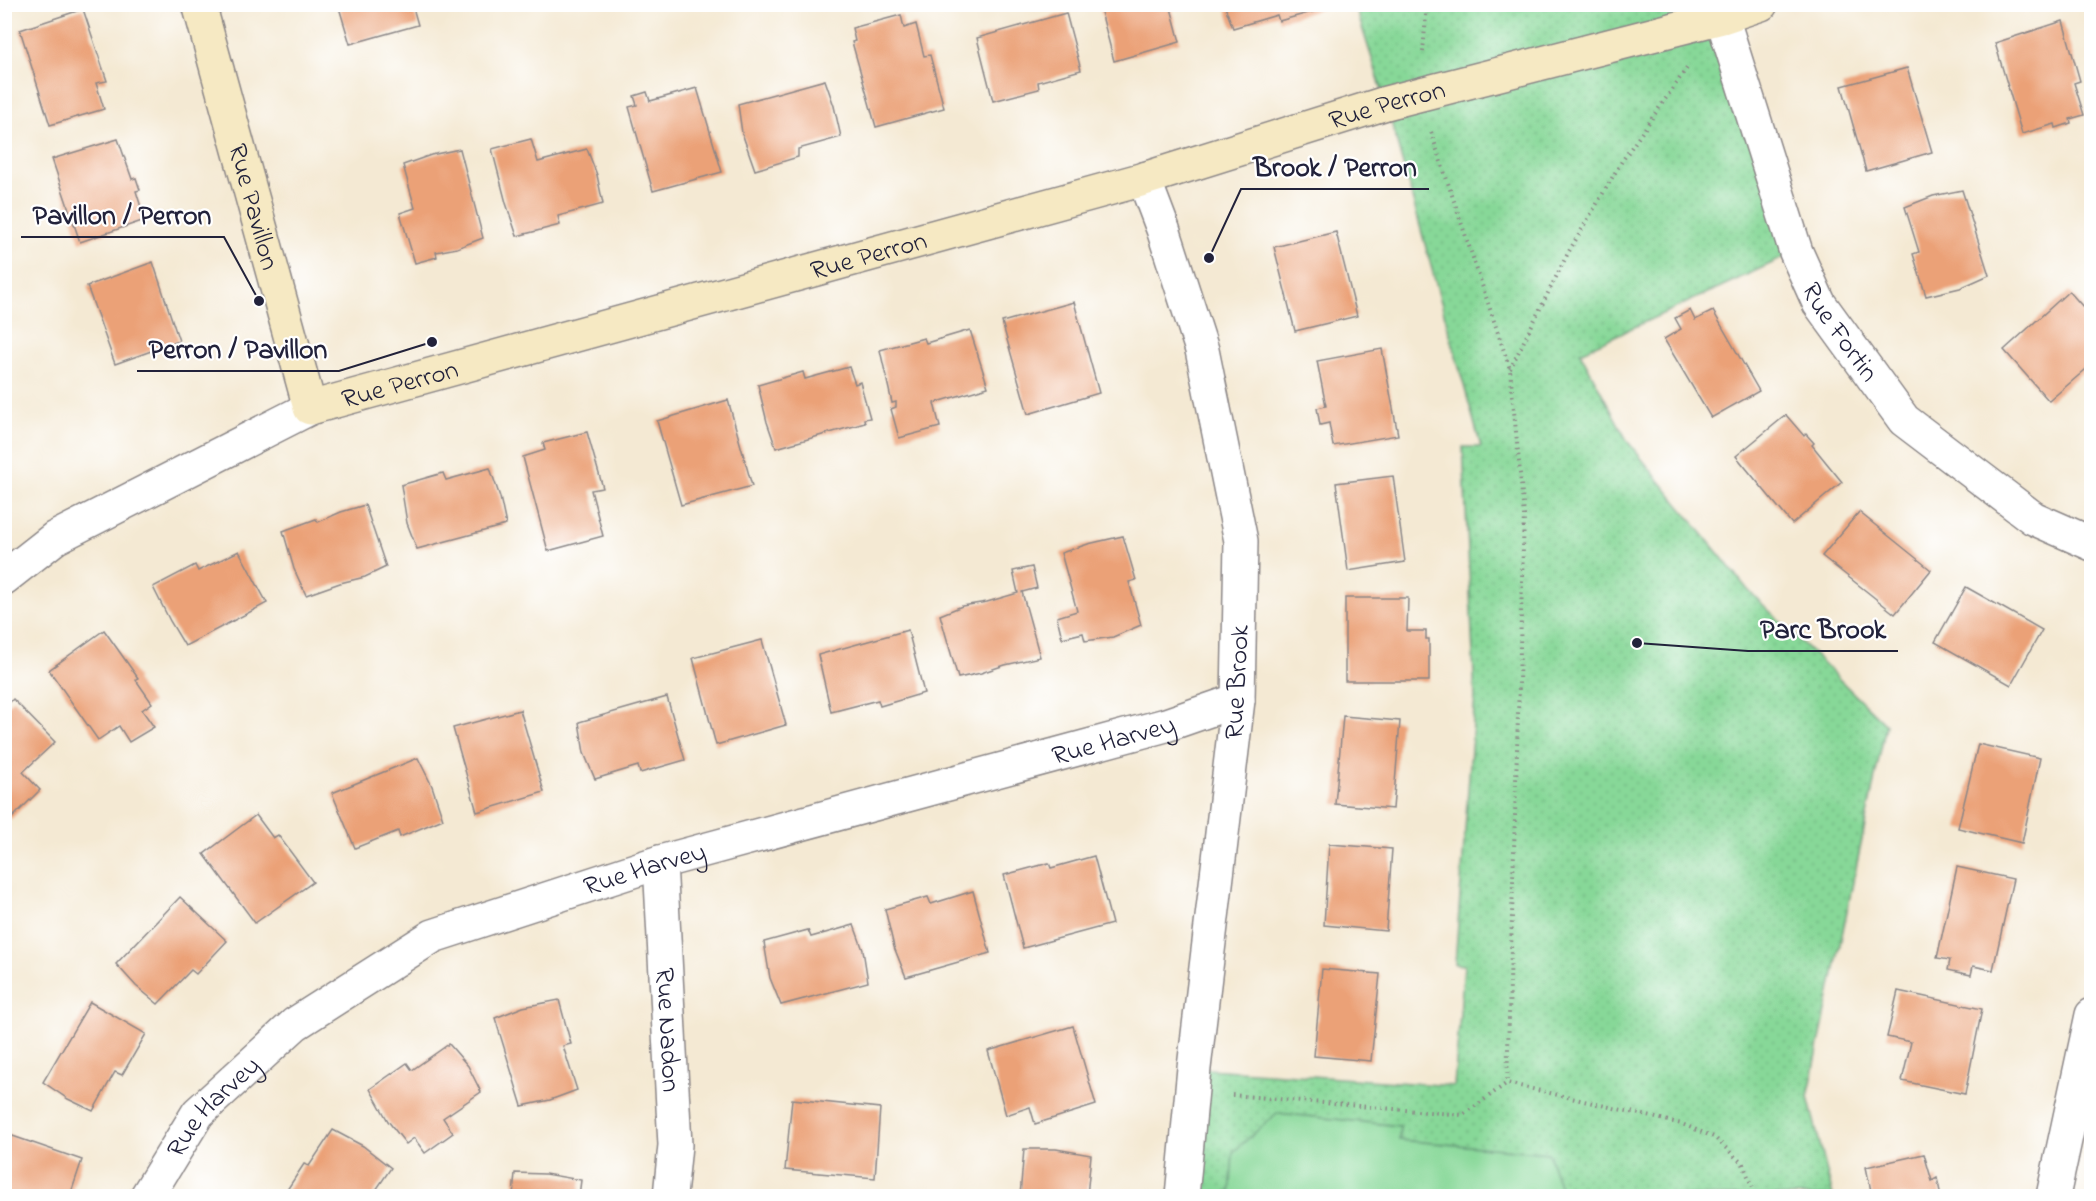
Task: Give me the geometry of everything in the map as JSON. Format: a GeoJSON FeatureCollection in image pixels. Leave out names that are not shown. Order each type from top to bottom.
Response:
{"type":"FeatureCollection","features":[{"type":"Feature","properties":{"kind":"street","name":"Rue Pavillon"},"geometry":{"type":"LineString","coordinates":[[199,4],[310,408]]}},
{"type":"Feature","properties":{"kind":"street","name":"Rue Perron"},"geometry":{"type":"LineString","coordinates":[[4,578],[55,538],[310,408],[1144,179],[1386,103],[1722,17],[1761,4]]}},
{"type":"Feature","properties":{"kind":"street","name":"Rue Fortin"},"geometry":{"type":"LineString","coordinates":[[1722,17],[1796,252],[1819,303],[1904,420],[2033,518],[2091,544]]}},
{"type":"Feature","properties":{"kind":"street","name":"Rue Brook"},"geometry":{"type":"LineString","coordinates":[[1144,179],[1163,229],[1202,350],[1241,541],[1238,700],[1192,1092],[1182,1197]]}},
{"type":"Feature","properties":{"kind":"street","name":"Rue Harvey"},"geometry":{"type":"LineString","coordinates":[[147,1197],[198,1113],[295,1024],[433,936],[660,862],[1166,725],[1238,700]]}},
{"type":"Feature","properties":{"kind":"street","name":"Rue Nadon"},"geometry":{"type":"LineString","coordinates":[[660,862],[675,1145],[670,1197]]}},
{"type":"Feature","properties":{"kind":"street"},"geometry":{"type":"LineString","coordinates":[[2054,1197],[2091,1015]]}},
{"type":"Feature","properties":{"kind":"path"},"geometry":{"type":"LineString","coordinates":[[1510,369],[1568,253],[1622,161],[1722,17]]}},
{"type":"Feature","properties":{"kind":"path"},"geometry":{"type":"LineString","coordinates":[[1419,94],[1510,369],[1524,515],[1507,1083]]}},
{"type":"Feature","properties":{"kind":"path"},"geometry":{"type":"LineString","coordinates":[[1192,1092],[1463,1115],[1507,1083],[1682,1124],[1714,1137],[1743,1164],[1755,1188],[1756,1197]]}},
{"type":"Feature","properties":{"kind":"green space"},"geometry":{"type":"Polygon","coordinates":[[[1355,5],[1719,5],[1796,252],[1580,352],[1628,442],[1748,590],[1886,725],[1808,1097],[1833,1196],[1182,1196],[1194,1068],[1454,1086],[1464,965],[1455,964],[1475,696],[1463,447],[1481,447],[1386,103],[1355,5]]]}},
{"type":"Feature","properties":{"kind":"green space"},"geometry":{"type":"Polygon","coordinates":[[[1277,1113],[1400,1126],[1399,1140],[1548,1153],[1563,1196],[1230,1196],[1233,1152],[1277,1113]]]}},
{"type":"Feature","properties":{"kind":"building"},"geometry":{"type":"Polygon","coordinates":[[[338,4],[412,4],[418,25],[350,44],[338,4]]]}},
{"type":"Feature","properties":{"kind":"building"},"geometry":{"type":"Polygon","coordinates":[[[1099,4],[1170,4],[1180,42],[1114,61],[1099,4]]]}},
{"type":"Feature","properties":{"kind":"building"},"geometry":{"type":"Polygon","coordinates":[[[1224,4],[1322,4],[1323,9],[1279,21],[1277,15],[1233,28],[1224,4]]]}},
{"type":"Feature","properties":{"kind":"building"},"geometry":{"type":"Polygon","coordinates":[[[83,9],[107,81],[96,83],[104,109],[50,125],[20,30],[83,9]]]}},
{"type":"Feature","properties":{"kind":"building"},"geometry":{"type":"Polygon","coordinates":[[[1066,13],[1081,70],[1038,82],[1039,89],[993,101],[977,38],[1066,13]]]}},
{"type":"Feature","properties":{"kind":"building"},"geometry":{"type":"Polygon","coordinates":[[[901,15],[904,28],[916,24],[924,56],[930,55],[944,108],[876,127],[852,42],[855,41],[852,28],[901,15]]]}},
{"type":"Feature","properties":{"kind":"building"},"geometry":{"type":"Polygon","coordinates":[[[2063,21],[2080,81],[2074,83],[2084,115],[2070,119],[2071,123],[2056,128],[2055,124],[2022,134],[1995,43],[2063,21]]]}},
{"type":"Feature","properties":{"kind":"building"},"geometry":{"type":"Polygon","coordinates":[[[1907,68],[1932,152],[1866,171],[1842,86],[1907,68]]]}},
{"type":"Feature","properties":{"kind":"building"},"geometry":{"type":"Polygon","coordinates":[[[825,80],[841,137],[798,149],[798,157],[755,170],[742,133],[738,104],[825,80]]]}},
{"type":"Feature","properties":{"kind":"building"},"geometry":{"type":"Polygon","coordinates":[[[697,88],[722,172],[653,191],[629,107],[637,105],[634,96],[647,92],[650,101],[697,88]]]}},
{"type":"Feature","properties":{"kind":"building"},"geometry":{"type":"Polygon","coordinates":[[[118,139],[132,179],[136,178],[140,190],[136,191],[145,220],[80,242],[52,159],[118,139]]]}},
{"type":"Feature","properties":{"kind":"building"},"geometry":{"type":"Polygon","coordinates":[[[531,139],[538,162],[587,149],[597,175],[603,204],[558,216],[560,225],[517,236],[492,149],[531,139]]]}},
{"type":"Feature","properties":{"kind":"building"},"geometry":{"type":"Polygon","coordinates":[[[460,149],[483,238],[457,248],[436,252],[437,257],[415,263],[400,213],[415,208],[403,165],[431,155],[460,149]]]}},
{"type":"Feature","properties":{"kind":"building"},"geometry":{"type":"Polygon","coordinates":[[[1962,190],[1989,275],[1960,288],[1926,296],[1913,254],[1919,252],[1905,207],[1933,196],[1962,190]]]}},
{"type":"Feature","properties":{"kind":"building"},"geometry":{"type":"Polygon","coordinates":[[[1336,232],[1357,316],[1295,331],[1274,247],[1336,232]]]}},
{"type":"Feature","properties":{"kind":"building"},"geometry":{"type":"Polygon","coordinates":[[[153,262],[179,341],[115,364],[87,286],[153,262]]]}},
{"type":"Feature","properties":{"kind":"building"},"geometry":{"type":"Polygon","coordinates":[[[2069,291],[2092,317],[2092,364],[2049,401],[2004,350],[2069,291]]]}},
{"type":"Feature","properties":{"kind":"building"},"geometry":{"type":"Polygon","coordinates":[[[1074,302],[1099,393],[1028,414],[1002,322],[1074,302]]]}},
{"type":"Feature","properties":{"kind":"building"},"geometry":{"type":"Polygon","coordinates":[[[1690,310],[1695,320],[1713,311],[1759,391],[1711,418],[1664,339],[1681,329],[1675,318],[1690,310]]]}},
{"type":"Feature","properties":{"kind":"building"},"geometry":{"type":"Polygon","coordinates":[[[970,330],[988,387],[934,403],[940,427],[899,438],[891,409],[896,407],[896,402],[892,403],[880,350],[924,338],[926,343],[970,330]]]}},
{"type":"Feature","properties":{"kind":"building"},"geometry":{"type":"Polygon","coordinates":[[[1382,349],[1398,435],[1333,446],[1329,423],[1320,425],[1317,408],[1326,406],[1317,361],[1382,349]]]}},
{"type":"Feature","properties":{"kind":"building"},"geometry":{"type":"Polygon","coordinates":[[[849,367],[855,384],[860,382],[870,418],[864,419],[865,423],[776,448],[758,385],[803,372],[805,379],[849,367]]]}},
{"type":"Feature","properties":{"kind":"building"},"geometry":{"type":"Polygon","coordinates":[[[728,400],[752,486],[681,505],[657,421],[728,400]]]}},
{"type":"Feature","properties":{"kind":"building"},"geometry":{"type":"Polygon","coordinates":[[[1786,415],[1804,436],[1806,434],[1814,443],[1812,445],[1842,482],[1792,524],[1736,456],[1786,415]]]}},
{"type":"Feature","properties":{"kind":"building"},"geometry":{"type":"Polygon","coordinates":[[[587,432],[603,488],[591,490],[603,536],[548,551],[523,457],[545,450],[543,443],[587,432]]]}},
{"type":"Feature","properties":{"kind":"building"},"geometry":{"type":"Polygon","coordinates":[[[490,468],[506,525],[417,549],[407,523],[401,485],[443,473],[446,480],[490,468]]]}},
{"type":"Feature","properties":{"kind":"building"},"geometry":{"type":"Polygon","coordinates":[[[1393,476],[1405,562],[1348,571],[1336,483],[1393,476]]]}},
{"type":"Feature","properties":{"kind":"building"},"geometry":{"type":"Polygon","coordinates":[[[365,505],[386,567],[365,577],[306,595],[294,569],[283,531],[316,519],[318,522],[365,505]]]}},
{"type":"Feature","properties":{"kind":"building"},"geometry":{"type":"Polygon","coordinates":[[[1859,512],[1931,570],[1895,614],[1822,556],[1859,512]]]}},
{"type":"Feature","properties":{"kind":"building"},"geometry":{"type":"Polygon","coordinates":[[[1123,536],[1136,580],[1129,582],[1141,625],[1113,637],[1085,641],[1083,633],[1062,638],[1057,617],[1077,611],[1061,553],[1123,536]]]}},
{"type":"Feature","properties":{"kind":"building"},"geometry":{"type":"Polygon","coordinates":[[[239,551],[267,603],[185,646],[153,587],[195,565],[198,571],[239,551]]]}},
{"type":"Feature","properties":{"kind":"building"},"geometry":{"type":"Polygon","coordinates":[[[1032,567],[1037,588],[1022,592],[1040,657],[958,678],[940,615],[962,606],[1018,593],[1013,571],[1032,567]]]}},
{"type":"Feature","properties":{"kind":"building"},"geometry":{"type":"Polygon","coordinates":[[[1966,587],[2042,630],[2011,685],[1935,642],[1966,587]]]}},
{"type":"Feature","properties":{"kind":"building"},"geometry":{"type":"Polygon","coordinates":[[[1345,598],[1408,598],[1407,631],[1426,631],[1426,639],[1429,639],[1429,681],[1345,681],[1345,598]]]}},
{"type":"Feature","properties":{"kind":"building"},"geometry":{"type":"Polygon","coordinates":[[[104,630],[138,678],[136,680],[152,703],[142,710],[154,727],[129,742],[119,726],[98,740],[49,670],[104,630]]]}},
{"type":"Feature","properties":{"kind":"building"},"geometry":{"type":"Polygon","coordinates":[[[908,630],[924,693],[880,706],[878,700],[831,712],[818,655],[908,630]]]}},
{"type":"Feature","properties":{"kind":"building"},"geometry":{"type":"Polygon","coordinates":[[[762,640],[786,725],[716,745],[693,658],[762,640]]]}},
{"type":"Feature","properties":{"kind":"building"},"geometry":{"type":"Polygon","coordinates":[[[667,697],[685,760],[640,773],[638,766],[595,779],[584,753],[579,722],[667,697]]]}},
{"type":"Feature","properties":{"kind":"building"},"geometry":{"type":"Polygon","coordinates":[[[13,699],[55,742],[23,772],[40,790],[11,819],[4,812],[4,708],[13,699]]]}},
{"type":"Feature","properties":{"kind":"building"},"geometry":{"type":"Polygon","coordinates":[[[520,710],[544,792],[477,812],[453,728],[520,710]]]}},
{"type":"Feature","properties":{"kind":"building"},"geometry":{"type":"Polygon","coordinates":[[[1343,716],[1400,721],[1393,809],[1335,804],[1343,716]]]}},
{"type":"Feature","properties":{"kind":"building"},"geometry":{"type":"Polygon","coordinates":[[[1978,744],[2040,758],[2022,843],[1958,828],[1978,744]]]}},
{"type":"Feature","properties":{"kind":"building"},"geometry":{"type":"Polygon","coordinates":[[[418,758],[432,786],[443,819],[400,837],[398,831],[355,848],[332,793],[418,758]]]}},
{"type":"Feature","properties":{"kind":"building"},"geometry":{"type":"Polygon","coordinates":[[[256,815],[273,838],[278,835],[313,882],[255,923],[204,854],[256,815]]]}},
{"type":"Feature","properties":{"kind":"building"},"geometry":{"type":"Polygon","coordinates":[[[1329,844],[1392,849],[1386,931],[1324,925],[1329,844]]]}},
{"type":"Feature","properties":{"kind":"building"},"geometry":{"type":"Polygon","coordinates":[[[1094,856],[1112,924],[1023,948],[1004,875],[1049,863],[1051,868],[1094,856]]]}},
{"type":"Feature","properties":{"kind":"building"},"geometry":{"type":"Polygon","coordinates":[[[1957,867],[2013,879],[1993,970],[1973,966],[1971,975],[1948,970],[1950,960],[1937,958],[1957,867]]]}},
{"type":"Feature","properties":{"kind":"building"},"geometry":{"type":"Polygon","coordinates":[[[973,891],[990,953],[906,977],[894,947],[885,909],[928,897],[931,904],[973,891]]]}},
{"type":"Feature","properties":{"kind":"building"},"geometry":{"type":"Polygon","coordinates":[[[180,897],[227,941],[196,974],[191,970],[158,1004],[136,986],[116,964],[180,897]]]}},
{"type":"Feature","properties":{"kind":"building"},"geometry":{"type":"Polygon","coordinates":[[[854,925],[863,950],[868,982],[781,1005],[770,978],[764,942],[808,930],[811,937],[854,925]]]}},
{"type":"Feature","properties":{"kind":"building"},"geometry":{"type":"Polygon","coordinates":[[[1322,969],[1380,974],[1371,1061],[1314,1056],[1322,969]]]}},
{"type":"Feature","properties":{"kind":"building"},"geometry":{"type":"Polygon","coordinates":[[[1898,991],[1982,1009],[1965,1094],[1902,1081],[1911,1042],[1887,1037],[1898,991]]]}},
{"type":"Feature","properties":{"kind":"building"},"geometry":{"type":"Polygon","coordinates":[[[559,1000],[571,1044],[563,1046],[577,1090],[550,1100],[522,1106],[495,1018],[523,1007],[559,1000]]]}},
{"type":"Feature","properties":{"kind":"building"},"geometry":{"type":"Polygon","coordinates":[[[90,1002],[146,1034],[122,1075],[115,1072],[93,1111],[68,1099],[43,1082],[90,1002]]]}},
{"type":"Feature","properties":{"kind":"building"},"geometry":{"type":"Polygon","coordinates":[[[1073,1026],[1096,1105],[1035,1124],[1030,1107],[1006,1115],[988,1051],[1073,1026]]]}},
{"type":"Feature","properties":{"kind":"building"},"geometry":{"type":"Polygon","coordinates":[[[449,1044],[468,1066],[481,1092],[443,1118],[453,1133],[425,1153],[414,1138],[406,1144],[388,1121],[370,1089],[407,1063],[412,1070],[449,1044]]]}},
{"type":"Feature","properties":{"kind":"building"},"geometry":{"type":"Polygon","coordinates":[[[792,1099],[880,1108],[875,1178],[785,1170],[792,1099]]]}},
{"type":"Feature","properties":{"kind":"building"},"geometry":{"type":"Polygon","coordinates":[[[333,1130],[363,1146],[391,1168],[372,1196],[283,1196],[304,1164],[309,1166],[333,1130]]]}},
{"type":"Feature","properties":{"kind":"building"},"geometry":{"type":"Polygon","coordinates":[[[4,1133],[82,1160],[70,1196],[4,1196],[4,1133]]]}},
{"type":"Feature","properties":{"kind":"building"},"geometry":{"type":"Polygon","coordinates":[[[1024,1149],[1056,1149],[1091,1155],[1087,1196],[1020,1196],[1024,1149]]]}},
{"type":"Feature","properties":{"kind":"building"},"geometry":{"type":"Polygon","coordinates":[[[1924,1154],[1932,1181],[1937,1178],[1941,1196],[1872,1196],[1866,1167],[1924,1154]]]}},
{"type":"Feature","properties":{"kind":"building"},"geometry":{"type":"Polygon","coordinates":[[[515,1173],[545,1174],[581,1180],[579,1196],[513,1196],[515,1173]]]}},
{"type":"Feature","properties":{"kind":"place","name":"Brook / Perron"},"geometry":{"type":"Point","coordinates":[1209,258]}},
{"type":"Feature","properties":{"kind":"place","name":"Pavillon / Perron"},"geometry":{"type":"Point","coordinates":[259,301]}},
{"type":"Feature","properties":{"kind":"place","name":"Perron / Pavillon"},"geometry":{"type":"Point","coordinates":[432,342]}},
{"type":"Feature","properties":{"kind":"place","name":"Parc Brook"},"geometry":{"type":"Point","coordinates":[1637,643]}}]}
